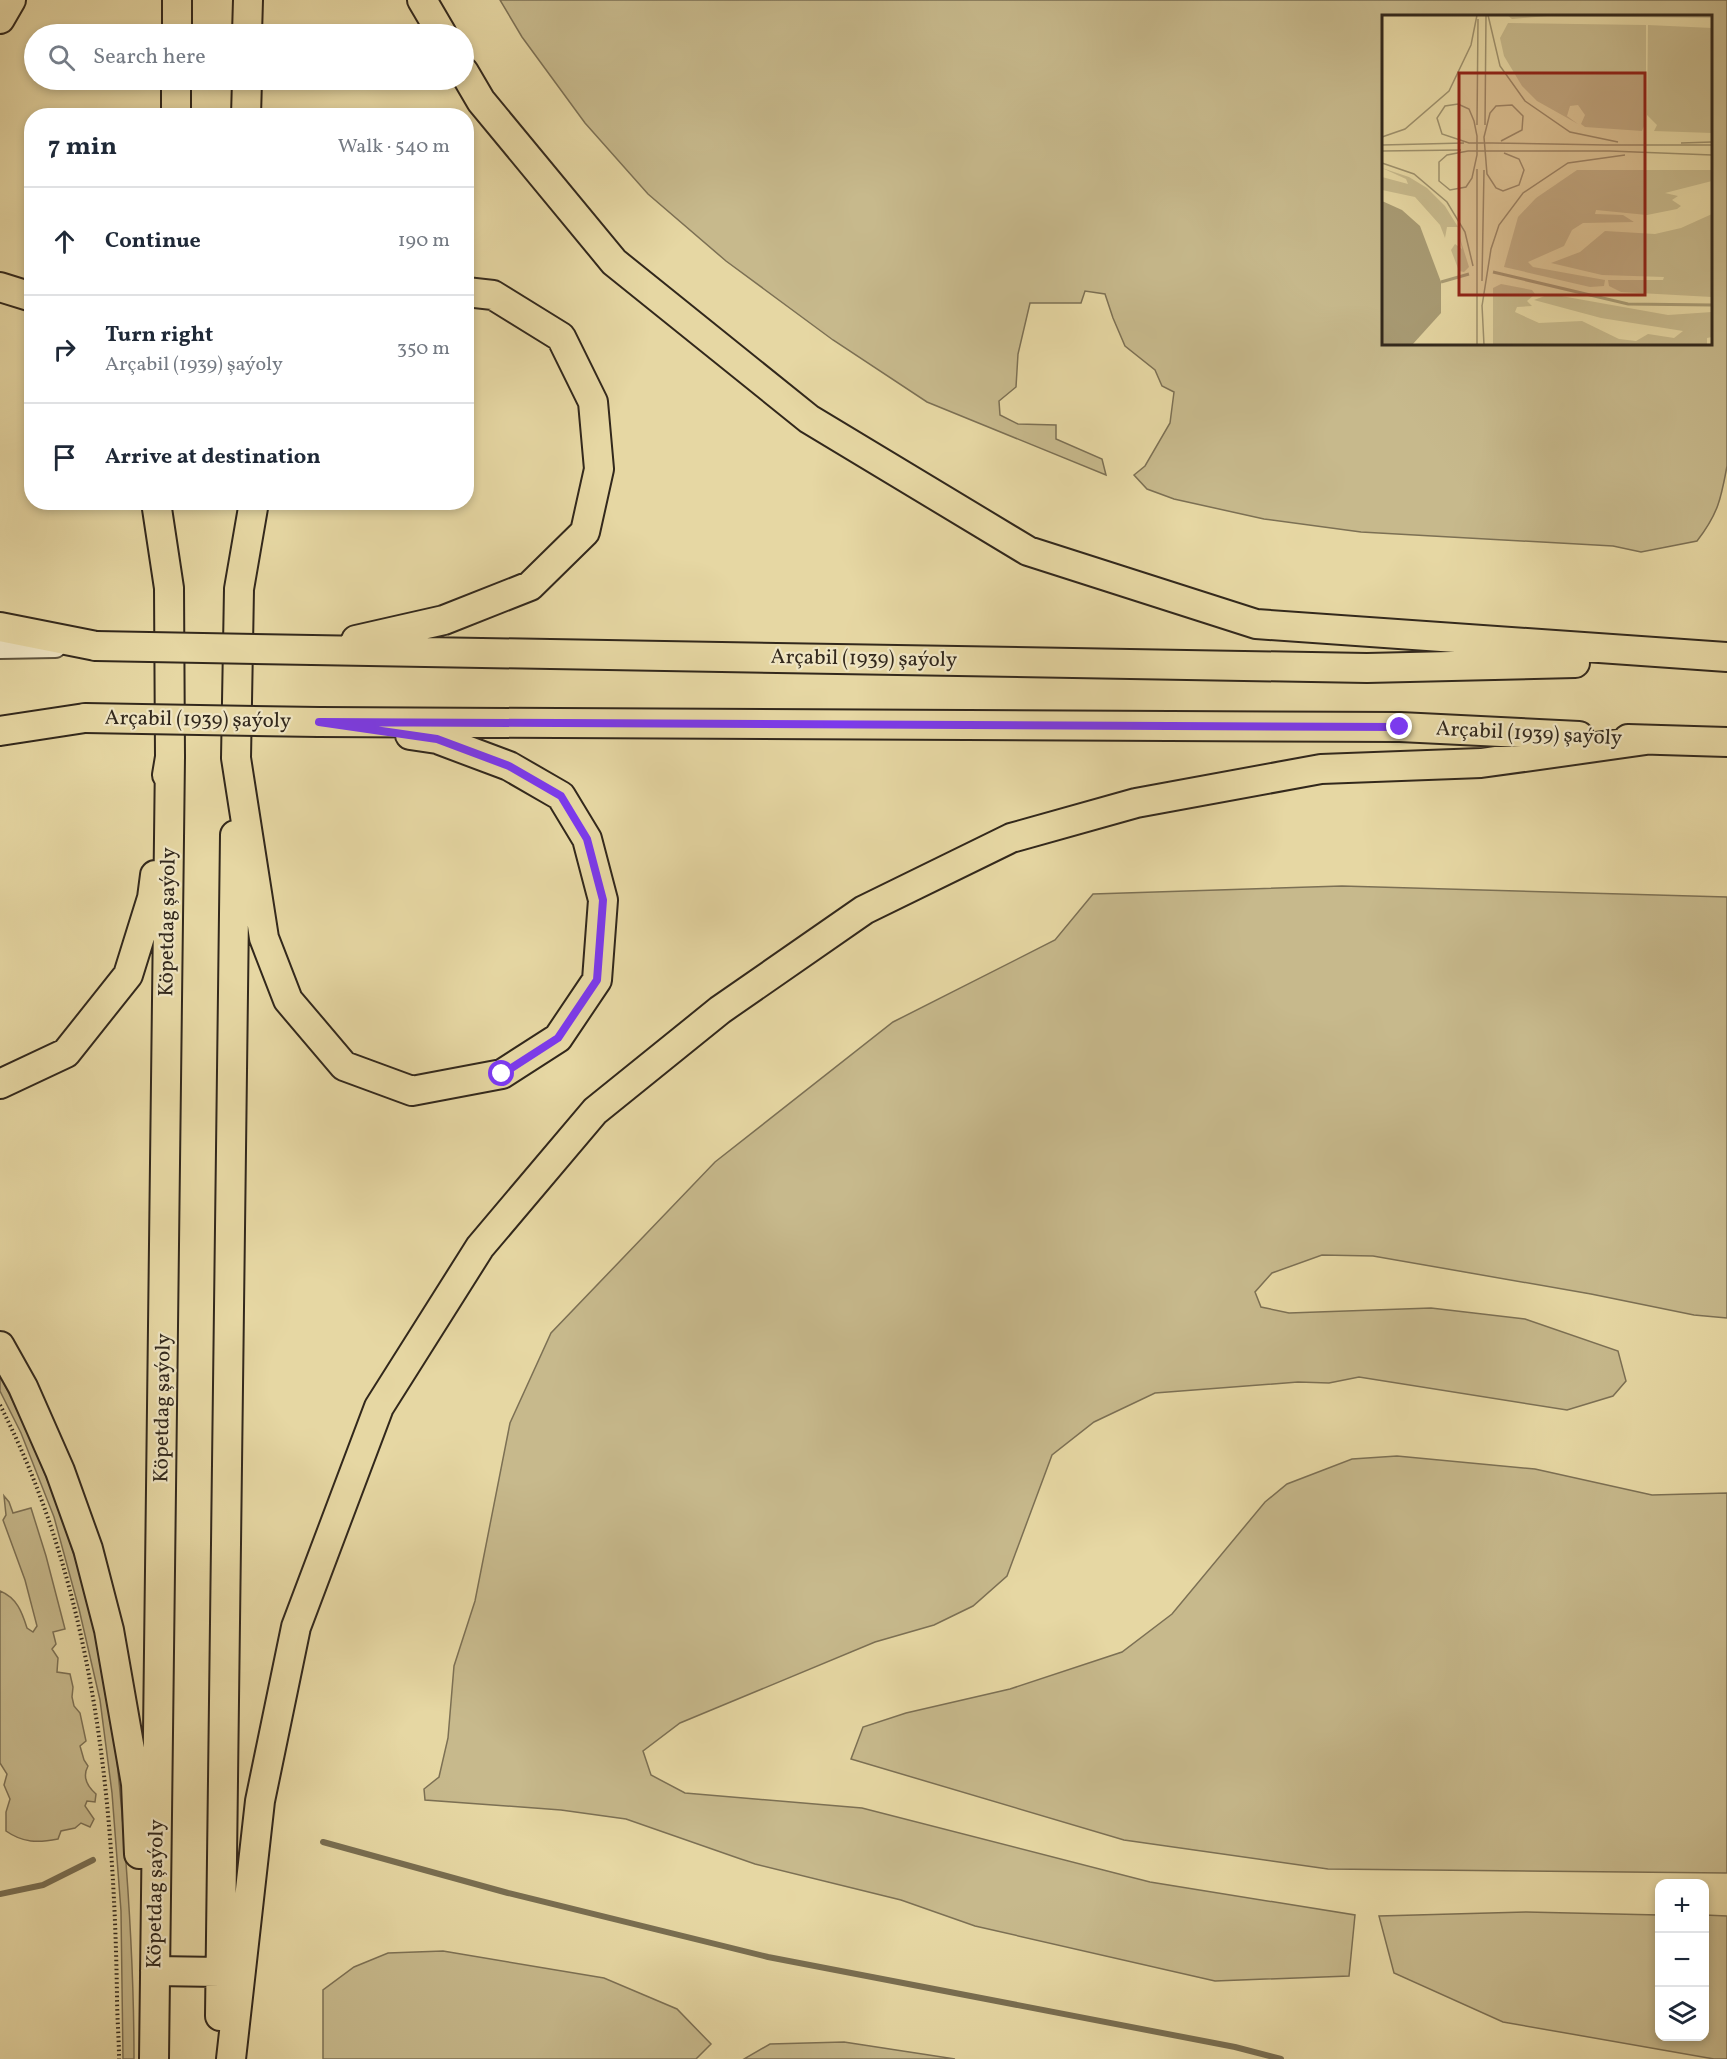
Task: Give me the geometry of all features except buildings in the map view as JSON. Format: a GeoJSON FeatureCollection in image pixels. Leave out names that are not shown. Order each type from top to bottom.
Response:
{"type":"FeatureCollection","features":[{"type":"Feature","properties":{"kind":"main road"},"geometry":{"type":"LineString","coordinates":[[0,19],[11,0]]}},
{"type":"Feature","properties":{"kind":"main road"},"geometry":{"type":"LineString","coordinates":[[177,0],[177,24]]}},
{"type":"Feature","properties":{"kind":"main road"},"geometry":{"type":"LineString","coordinates":[[247,24],[248,0]]}},
{"type":"Feature","properties":{"kind":"main road"},"geometry":{"type":"LineString","coordinates":[[422,0],[436,24]]}},
{"type":"Feature","properties":{"kind":"main road"},"geometry":{"type":"LineString","coordinates":[[474,89],[481,101],[614,262],[809,419],[1028,551],[1256,624],[1727,658]]}},
{"type":"Feature","properties":{"kind":"main road"},"geometry":{"type":"LineString","coordinates":[[176,90],[176,108]]}},
{"type":"Feature","properties":{"kind":"main road"},"geometry":{"type":"LineString","coordinates":[[246,108],[247,90]]}},
{"type":"Feature","properties":{"kind":"main road"},"geometry":{"type":"LineString","coordinates":[[0,287],[24,294]]}},
{"type":"Feature","properties":{"kind":"main road"},"geometry":{"type":"LineString","coordinates":[[312,650],[444,620],[530,586],[585,532],[599,469],[593,402],[561,337],[493,294],[474,293]]}},
{"type":"Feature","properties":{"kind":"main road"},"geometry":{"type":"LineString","coordinates":[[157,510],[169,588]]}},
{"type":"Feature","properties":{"kind":"main road"},"geometry":{"type":"LineString","coordinates":[[0,1084],[66,1053],[128,975],[152,898],[170,757],[170,510]]}},
{"type":"Feature","properties":{"kind":"main road"},"geometry":{"type":"LineString","coordinates":[[220,2059],[240,510]]}},
{"type":"Feature","properties":{"kind":"main road"},"geometry":{"type":"LineString","coordinates":[[239,589],[253,510]]}},
{"type":"Feature","properties":{"kind":"main road"},"geometry":{"type":"LineString","coordinates":[[0,627],[96,646]]}},
{"type":"Feature","properties":{"kind":"main road","name":"Arçabil (1939) şaýoly"},"geometry":{"type":"LineString","coordinates":[[96,646],[1367,668],[1727,658]]}},
{"type":"Feature","properties":{"kind":"main road"},"geometry":{"type":"LineString","coordinates":[[0,731],[85,718]]}},
{"type":"Feature","properties":{"kind":"main road","name":"Arçabil (1939) şaýoly"},"geometry":{"type":"LineString","coordinates":[[85,718],[319,722],[1400,727],[1727,742]]}},
{"type":"Feature","properties":{"kind":"main road"},"geometry":{"type":"LineString","coordinates":[[236,758],[264,938],[288,1000],[344,1066],[412,1091],[502,1074],[558,1038],[597,980],[603,900],[587,839],[561,796],[509,766],[437,739],[319,722]]}},
{"type":"Feature","properties":{"kind":"main road"},"geometry":{"type":"LineString","coordinates":[[231,2059],[260,1800],[296,1627],[379,1407],[480,1247],[596,1111],[720,1010],[864,910],[1011,838],[1136,803],[1321,768],[1481,763],[1646,740]]}},
{"type":"Feature","properties":{"kind":"main road","name":"Köpetdag şaýoly"},"geometry":{"type":"LineString","coordinates":[[154,2059],[170,757]]}},
{"type":"Feature","properties":{"kind":"main road"},"geometry":{"type":"LineString","coordinates":[[0,1346],[23,1387],[60,1470],[88,1549],[109,1630],[136,1784],[148,2059]]}},
{"type":"Feature","properties":{"kind":"main road"},"geometry":{"type":"LineString","coordinates":[[155,1971],[220,1972]]}},
{"type":"Feature","properties":{"kind":"street","name":"Arçabil (1939) şaýoly"},"geometry":{"type":"LineString","coordinates":[[0,647],[96,646]]}},
{"type":"Feature","properties":{"kind":"street","name":"Arçabil (1939) şaýoly"},"geometry":{"type":"LineString","coordinates":[[0,717],[85,718]]}},
{"type":"Feature","properties":{"kind":"path"},"geometry":{"type":"LineString","coordinates":[[0,1405],[49,1520],[70,1592],[94,1699],[109,1816],[115,1898],[119,2059]]}},
{"type":"Feature","properties":{"kind":"shaded area"},"geometry":{"type":"Polygon","coordinates":[[[500,0],[1727,0],[1727,466],[1718,506],[1710,523],[1697,541],[1641,552],[1613,546],[1361,532],[1264,519],[1174,499],[1147,489],[1134,475],[1145,466],[1170,423],[1174,392],[1162,386],[1155,370],[1125,346],[1105,294],[1085,291],[1081,303],[1030,303],[1018,354],[1016,387],[999,401],[1000,415],[1018,424],[1056,425],[1056,439],[1102,459],[1106,475],[927,402],[833,340],[726,261],[648,194],[585,123],[522,37],[500,0]]]}},
{"type":"Feature","properties":{"kind":"shaded area"},"geometry":{"type":"Polygon","coordinates":[[[1342,886],[1727,897],[1727,1318],[1694,1315],[1591,1294],[1373,1256],[1322,1255],[1272,1273],[1255,1292],[1261,1307],[1289,1313],[1431,1308],[1525,1319],[1618,1351],[1626,1381],[1613,1396],[1567,1410],[1359,1377],[1329,1383],[1298,1382],[1155,1393],[1094,1422],[1052,1455],[1007,1576],[973,1606],[934,1625],[875,1642],[680,1723],[643,1751],[651,1775],[685,1793],[862,1808],[1150,1882],[1355,1915],[1349,1976],[1215,1981],[975,1926],[901,1900],[755,1864],[626,1819],[561,1810],[425,1800],[424,1789],[439,1777],[448,1738],[454,1666],[475,1601],[510,1423],[551,1333],[715,1162],[893,1022],[1055,940],[1093,894],[1342,886]]]}},
{"type":"Feature","properties":{"kind":"shaded area"},"geometry":{"type":"Polygon","coordinates":[[[0,1375],[48,1481],[74,1553],[103,1665],[113,1729],[124,1837],[131,1948],[134,2059],[123,2059],[121,1911],[112,1793],[100,1700],[79,1609],[54,1517],[21,1433],[0,1391],[0,1375]]]}},
{"type":"Feature","properties":{"kind":"shaded area"},"geometry":{"type":"Polygon","coordinates":[[[1397,1456],[1535,1469],[1652,1495],[1727,1493],[1727,1873],[1328,1869],[1124,1840],[851,1759],[863,1727],[906,1713],[1010,1689],[1122,1652],[1172,1614],[1265,1502],[1287,1484],[1352,1459],[1397,1456]]]}},
{"type":"Feature","properties":{"kind":"shaded area"},"geometry":{"type":"Polygon","coordinates":[[[4,1496],[13,1513],[31,1508],[46,1556],[65,1629],[53,1632],[56,1644],[52,1649],[58,1658],[57,1672],[70,1674],[74,1706],[80,1713],[86,1741],[80,1746],[88,1766],[86,1778],[88,1785],[96,1794],[95,1802],[87,1801],[85,1806],[94,1819],[90,1827],[81,1823],[75,1828],[61,1831],[58,1839],[25,1840],[6,1831],[6,1812],[10,1799],[4,1785],[7,1774],[0,1763],[0,1591],[15,1602],[27,1628],[33,1632],[37,1626],[25,1580],[3,1520],[6,1515],[4,1496]]]}},
{"type":"Feature","properties":{"kind":"shaded area"},"geometry":{"type":"Polygon","coordinates":[[[1526,1912],[1655,1915],[1655,2041],[1709,2041],[1709,1915],[1727,1916],[1727,2059],[1714,2059],[1503,2022],[1394,1973],[1379,1916],[1526,1912]]]}},
{"type":"Feature","properties":{"kind":"shaded area"},"geometry":{"type":"Polygon","coordinates":[[[443,1951],[604,1978],[677,2009],[711,2044],[696,2059],[323,2059],[323,1990],[354,1967],[388,1953],[443,1951]]]}},
{"type":"Feature","properties":{"kind":"shaded area"},"geometry":{"type":"Polygon","coordinates":[[[844,2042],[955,2059],[744,2059],[770,2044],[844,2042]]]}},
{"type":"Feature","properties":{"kind":"waterway"},"geometry":{"type":"LineString","coordinates":[[323,1842],[508,1893],[768,1957],[1235,2047],[1281,2059]]}},
{"type":"Feature","properties":{"kind":"waterway"},"geometry":{"type":"LineString","coordinates":[[0,1894],[43,1885],[93,1860]]}},
{"type":"Feature","properties":{"kind":"route"},"geometry":{"type":"LineString","coordinates":[[502,1074],[558,1038],[597,980],[603,900],[587,839],[561,796],[509,766],[437,739],[319,722],[1400,727]]}}]}
